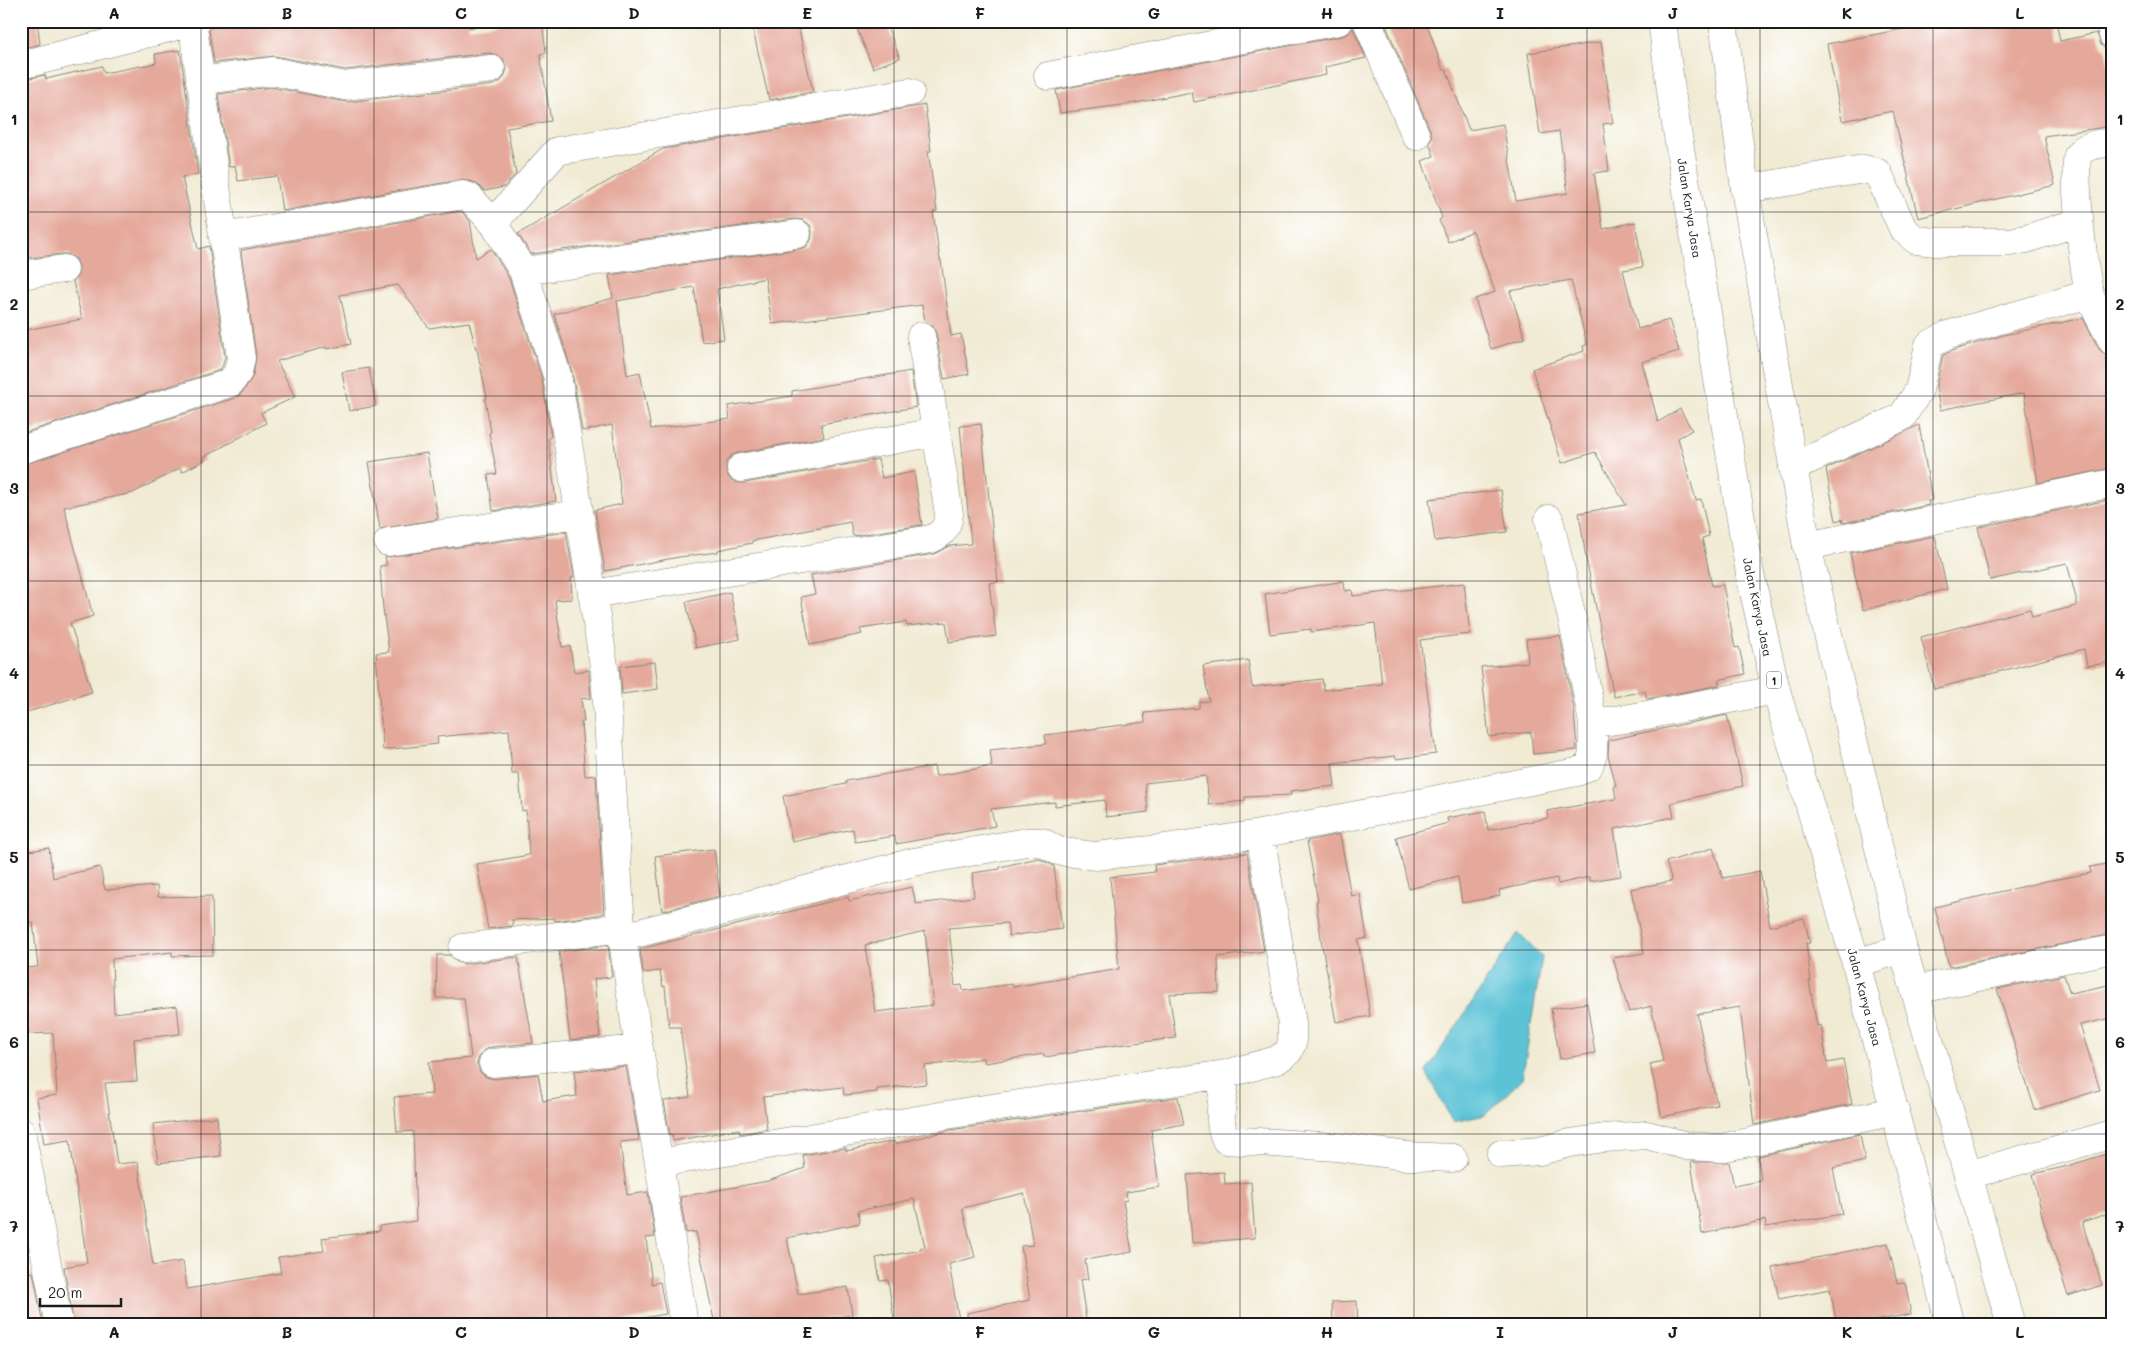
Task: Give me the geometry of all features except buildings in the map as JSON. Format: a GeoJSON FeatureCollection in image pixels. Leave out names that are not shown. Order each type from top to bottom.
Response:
{"type":"FeatureCollection","features":[{"type":"Feature","properties":{"kind":"main road"},"geometry":{"type":"LineString","coordinates":[[1048,76],[1339,21]]}},
{"type":"Feature","properties":{"kind":"main road"},"geometry":{"type":"LineString","coordinates":[[1367,21],[1416,136]]}},
{"type":"Feature","properties":{"kind":"main road","name":"Jalan Karya Jasa"},"geometry":{"type":"LineString","coordinates":[[1662,21],[1673,106],[1750,574],[1776,690],[1856,964],[1950,1325]]}},
{"type":"Feature","properties":{"kind":"main road"},"geometry":{"type":"LineString","coordinates":[[1723,21],[1746,189],[1807,546],[1903,949],[2011,1325]]}},
{"type":"Feature","properties":{"kind":"main road"},"geometry":{"type":"LineString","coordinates":[[2110,21],[2113,35]]}},
{"type":"Feature","properties":{"kind":"main road"},"geometry":{"type":"LineString","coordinates":[[21,65],[193,22],[241,358],[238,372],[230,383],[21,450]]}},
{"type":"Feature","properties":{"kind":"main road"},"geometry":{"type":"LineString","coordinates":[[200,80],[272,71],[344,86],[491,69]]}},
{"type":"Feature","properties":{"kind":"main road"},"geometry":{"type":"LineString","coordinates":[[496,226],[501,214],[557,151],[910,92]]}},
{"type":"Feature","properties":{"kind":"main road"},"geometry":{"type":"LineString","coordinates":[[2113,142],[2086,147],[2078,155],[2075,169],[2079,222],[2089,294],[2113,342]]}},
{"type":"Feature","properties":{"kind":"main road"},"geometry":{"type":"LineString","coordinates":[[1746,189],[1864,169],[1878,173],[1903,229],[1916,240],[1936,242],[2010,242],[2026,240],[2079,222]]}},
{"type":"Feature","properties":{"kind":"main road"},"geometry":{"type":"LineString","coordinates":[[223,237],[463,195],[469,197],[496,226],[496,229],[523,271],[557,375],[605,672],[622,932],[684,1325]]}},
{"type":"Feature","properties":{"kind":"main road"},"geometry":{"type":"LineString","coordinates":[[523,271],[797,234]]}},
{"type":"Feature","properties":{"kind":"main road"},"geometry":{"type":"LineString","coordinates":[[21,275],[64,269]]}},
{"type":"Feature","properties":{"kind":"main road"},"geometry":{"type":"LineString","coordinates":[[1793,467],[1902,417],[1919,390],[1929,345],[1948,335],[2089,294]]}},
{"type":"Feature","properties":{"kind":"main road"},"geometry":{"type":"LineString","coordinates":[[592,594],[931,539],[941,534],[948,526],[949,514],[921,336]]}},
{"type":"Feature","properties":{"kind":"main road"},"geometry":{"type":"LineString","coordinates":[[741,468],[936,432]]}},
{"type":"Feature","properties":{"kind":"main road"},"geometry":{"type":"LineString","coordinates":[[1807,546],[2113,483]]}},
{"type":"Feature","properties":{"kind":"main road"},"geometry":{"type":"LineString","coordinates":[[388,542],[578,514]]}},
{"type":"Feature","properties":{"kind":"main road"},"geometry":{"type":"LineString","coordinates":[[463,948],[622,932],[914,862],[1026,842],[1042,842],[1058,851],[1095,856],[1260,834],[1577,772],[1589,766],[1593,754],[1593,723],[1577,640],[1549,519]]}},
{"type":"Feature","properties":{"kind":"main road"},"geometry":{"type":"LineString","coordinates":[[1593,723],[1631,718],[1776,690]]}},
{"type":"Feature","properties":{"kind":"main road"},"geometry":{"type":"LineString","coordinates":[[659,1163],[961,1112],[1226,1074],[1277,1060],[1288,1052],[1292,1043],[1292,1023],[1284,991],[1260,834]]}},
{"type":"Feature","properties":{"kind":"main road"},"geometry":{"type":"LineString","coordinates":[[1856,964],[1903,949]]}},
{"type":"Feature","properties":{"kind":"main road"},"geometry":{"type":"LineString","coordinates":[[1915,990],[2113,949]]}},
{"type":"Feature","properties":{"kind":"main road"},"geometry":{"type":"LineString","coordinates":[[493,1063],[639,1049]]}},
{"type":"Feature","properties":{"kind":"main road"},"geometry":{"type":"LineString","coordinates":[[1226,1074],[1221,1106],[1222,1133],[1226,1140],[1337,1147],[1407,1156],[1454,1158]]}},
{"type":"Feature","properties":{"kind":"main road"},"geometry":{"type":"LineString","coordinates":[[1501,1154],[1540,1151],[1570,1143],[1604,1138],[1647,1135],[1687,1146],[1721,1148],[1895,1111]]}},
{"type":"Feature","properties":{"kind":"main road"},"geometry":{"type":"LineString","coordinates":[[21,1132],[28,1194],[59,1325]]}},
{"type":"Feature","properties":{"kind":"main road"},"geometry":{"type":"LineString","coordinates":[[1968,1174],[2113,1134]]}},
{"type":"Feature","properties":{"kind":"water"},"geometry":{"type":"Polygon","coordinates":[[[1518,933],[1542,957],[1522,1079],[1485,1115],[1453,1122],[1426,1072],[1518,933]]]}}]}
